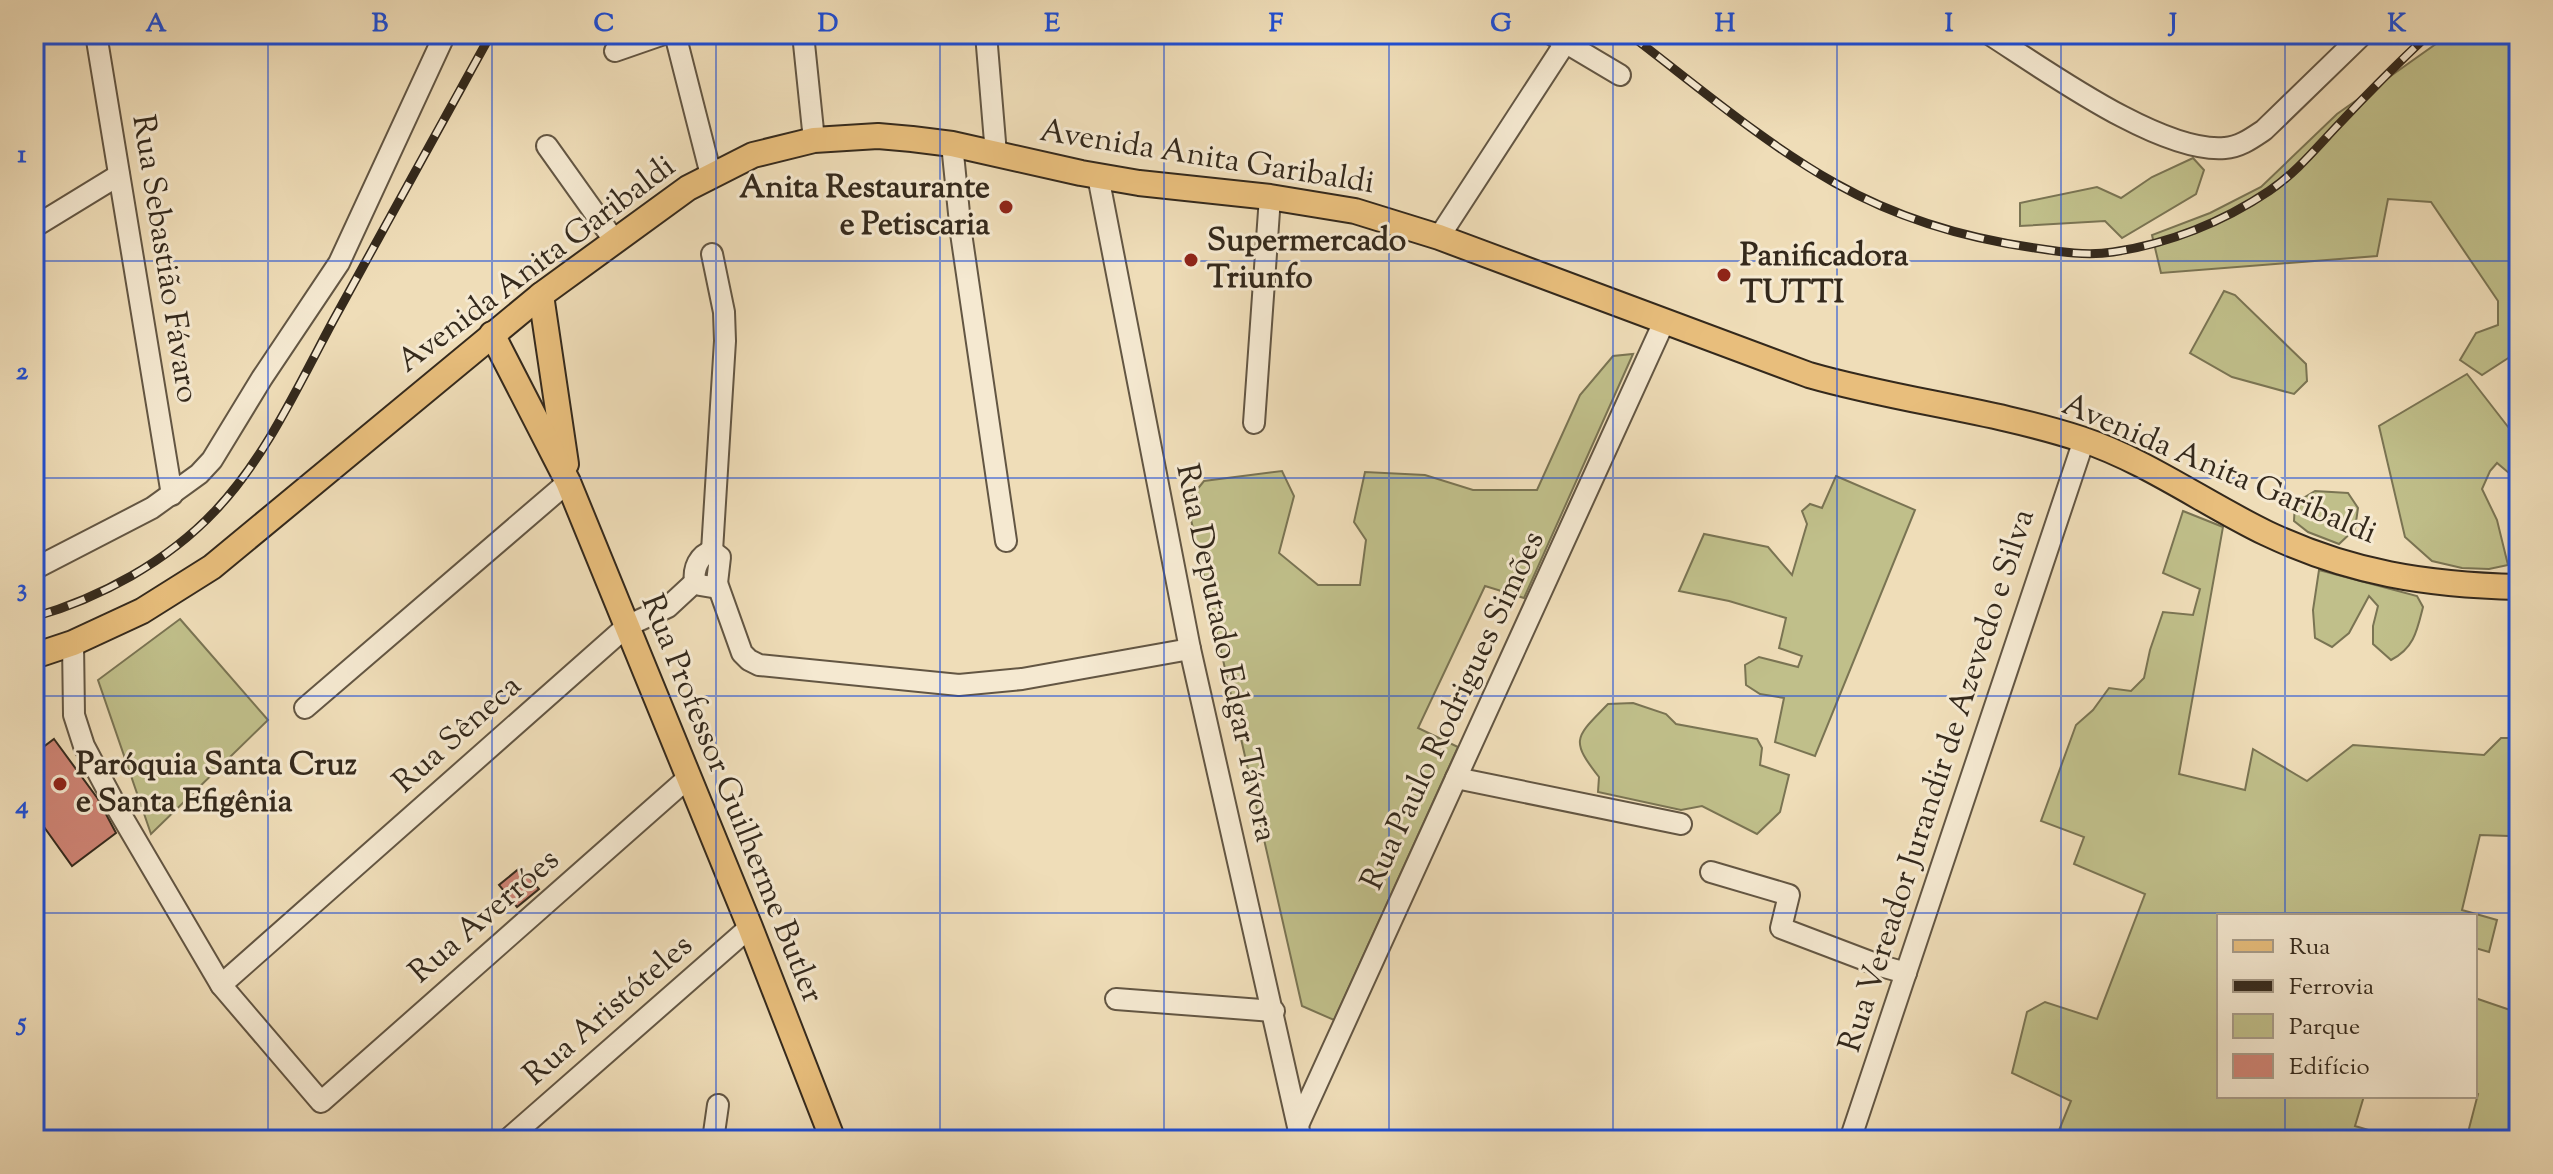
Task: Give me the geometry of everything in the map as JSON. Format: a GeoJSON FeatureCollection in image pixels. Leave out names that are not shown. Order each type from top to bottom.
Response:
{"type":"FeatureCollection","features":[{"type":"Feature","properties":{"kind":"main road","name":"Avenida Anita Garibaldi"},"geometry":{"type":"LineString","coordinates":[[34,656],[73,643],[142,611],[212,567],[541,295],[614,240],[711,175],[753,155],[814,140],[878,136],[952,144],[1098,176],[1173,188],[1270,197],[1355,211],[1439,237],[1664,322],[1839,383],[2003,417],[2084,440],[2133,461],[2265,532],[2343,564],[2377,574],[2461,586],[2519,587]]}},
{"type":"Feature","properties":{"kind":"main road","name":"Rua Professor Guilherme Butler"},"geometry":{"type":"LineString","coordinates":[[541,295],[568,482]]}},
{"type":"Feature","properties":{"kind":"main road","name":"Rua Professor Guilherme Butler"},"geometry":{"type":"LineString","coordinates":[[492,334],[568,482],[750,927],[833,1140]]}},
{"type":"Feature","properties":{"kind":"street","name":"Rua Sebastião Fávaro"},"geometry":{"type":"LineString","coordinates":[[96,34],[172,495]]}},
{"type":"Feature","properties":{"kind":"street"},"geometry":{"type":"LineString","coordinates":[[34,569],[101,536],[172,495],[212,460],[268,369],[325,287],[352,236],[445,34]]}},
{"type":"Feature","properties":{"kind":"street"},"geometry":{"type":"LineString","coordinates":[[615,51],[664,34]]}},
{"type":"Feature","properties":{"kind":"street"},"geometry":{"type":"LineString","coordinates":[[675,34],[711,175]]}},
{"type":"Feature","properties":{"kind":"street"},"geometry":{"type":"LineString","coordinates":[[803,34],[814,140]]}},
{"type":"Feature","properties":{"kind":"street"},"geometry":{"type":"LineString","coordinates":[[986,34],[996,154]]}},
{"type":"Feature","properties":{"kind":"street"},"geometry":{"type":"LineString","coordinates":[[1998,36],[2125,118],[2193,146],[2229,148],[2246,143],[2264,130],[2363,34]]}},
{"type":"Feature","properties":{"kind":"street"},"geometry":{"type":"LineString","coordinates":[[1439,237],[1563,37],[1620,75]]}},
{"type":"Feature","properties":{"kind":"street"},"geometry":{"type":"LineString","coordinates":[[952,144],[961,233],[1006,541]]}},
{"type":"Feature","properties":{"kind":"street"},"geometry":{"type":"LineString","coordinates":[[547,146],[614,240]]}},
{"type":"Feature","properties":{"kind":"street"},"geometry":{"type":"LineString","coordinates":[[34,227],[119,175]]}},
{"type":"Feature","properties":{"kind":"street","name":"Rua Deputado Edgar Távora"},"geometry":{"type":"LineString","coordinates":[[1098,176],[1190,649],[1300,1132]]}},
{"type":"Feature","properties":{"kind":"street"},"geometry":{"type":"LineString","coordinates":[[1254,423],[1270,197]]}},
{"type":"Feature","properties":{"kind":"street"},"geometry":{"type":"LineString","coordinates":[[712,254],[724,312],[725,341],[712,551],[720,557],[717,583],[742,653],[749,660],[759,665],[959,685],[1022,679],[1190,649]]}},
{"type":"Feature","properties":{"kind":"street","name":"Rua Paulo Rodrigues Simões"},"geometry":{"type":"LineString","coordinates":[[1300,1132],[1456,778],[1664,322]]}},
{"type":"Feature","properties":{"kind":"street","name":"Rua Vereador Jurandir de Azevedo e Silva"},"geometry":{"type":"LineString","coordinates":[[1850,1140],[2084,440]]}},
{"type":"Feature","properties":{"kind":"street"},"geometry":{"type":"LineString","coordinates":[[305,708],[568,482]]}},
{"type":"Feature","properties":{"kind":"street","name":"Rua Sêneca"},"geometry":{"type":"LineString","coordinates":[[221,985],[627,626],[668,607],[695,582],[696,566],[704,555],[712,551]]}},
{"type":"Feature","properties":{"kind":"street"},"geometry":{"type":"LineString","coordinates":[[695,582],[707,587],[717,583]]}},
{"type":"Feature","properties":{"kind":"street"},"geometry":{"type":"LineString","coordinates":[[73,643],[74,715],[84,746],[221,985]]}},
{"type":"Feature","properties":{"kind":"street","name":"Rua Averróes"},"geometry":{"type":"LineString","coordinates":[[221,985],[321,1102],[689,777]]}},
{"type":"Feature","properties":{"kind":"street"},"geometry":{"type":"LineString","coordinates":[[1456,778],[1681,824]]}},
{"type":"Feature","properties":{"kind":"street"},"geometry":{"type":"LineString","coordinates":[[1711,872],[1789,895],[1781,928],[1906,973]]}},
{"type":"Feature","properties":{"kind":"street","name":"Rua Aristóteles"},"geometry":{"type":"LineString","coordinates":[[507,1140],[750,927]]}},
{"type":"Feature","properties":{"kind":"street"},"geometry":{"type":"LineString","coordinates":[[1116,999],[1274,1011]]}},
{"type":"Feature","properties":{"kind":"street"},"geometry":{"type":"LineString","coordinates":[[713,1140],[718,1105]]}},
{"type":"Feature","properties":{"kind":"green space"},"geometry":{"type":"Polygon","coordinates":[[[2450,34],[2519,34],[2519,351],[2482,375],[2460,360],[2476,333],[2498,325],[2498,301],[2431,202],[2388,199],[2377,256],[2161,273],[2152,235],[2210,213],[2261,187],[2337,114],[2450,34]]]}},
{"type":"Feature","properties":{"kind":"green space"},"geometry":{"type":"Polygon","coordinates":[[[2193,158],[2204,170],[2196,194],[2122,238],[2105,221],[2020,226],[2020,203],[2097,187],[2121,198],[2152,177],[2193,158]]]}},
{"type":"Feature","properties":{"kind":"green space"},"geometry":{"type":"Polygon","coordinates":[[[2224,291],[2235,295],[2306,364],[2307,381],[2294,394],[2232,377],[2190,353],[2224,291]]]}},
{"type":"Feature","properties":{"kind":"green space"},"geometry":{"type":"Polygon","coordinates":[[[1633,354],[1524,598],[1485,586],[1418,728],[1458,747],[1334,1020],[1302,1006],[1187,502],[1204,481],[1282,471],[1294,496],[1279,553],[1318,585],[1360,585],[1366,540],[1354,522],[1365,472],[1425,475],[1473,490],[1537,490],[1580,395],[1613,356],[1633,354]]]}},
{"type":"Feature","properties":{"kind":"green space"},"geometry":{"type":"Polygon","coordinates":[[[2467,374],[2519,441],[2519,499],[2509,473],[2497,463],[2482,489],[2497,520],[2508,565],[2489,569],[2462,568],[2432,561],[2405,537],[2379,426],[2467,374]]]}},
{"type":"Feature","properties":{"kind":"green space"},"geometry":{"type":"Polygon","coordinates":[[[1836,476],[1915,510],[1815,756],[1775,742],[1784,698],[1760,694],[1746,685],[1745,665],[1759,657],[1798,667],[1802,656],[1779,648],[1786,618],[1729,601],[1679,591],[1704,534],[1768,547],[1792,575],[1807,524],[1802,511],[1810,504],[1822,508],[1836,476]]]}},
{"type":"Feature","properties":{"kind":"green space"},"geometry":{"type":"Polygon","coordinates":[[[2315,491],[2348,493],[2358,508],[2355,529],[2339,544],[2308,532],[2294,521],[2295,503],[2315,491]]]}},
{"type":"Feature","properties":{"kind":"green space"},"geometry":{"type":"Polygon","coordinates":[[[2183,511],[2223,527],[2179,774],[2245,790],[2253,749],[2307,781],[2353,745],[2484,755],[2501,738],[2519,738],[2519,841],[2509,836],[2480,835],[2462,910],[2476,914],[2217,914],[2217,1098],[2363,1098],[2355,1126],[2402,1140],[2055,1140],[2071,1101],[2012,1073],[2027,1012],[2045,1002],[2097,1019],[2145,894],[2074,864],[2084,837],[2041,821],[2076,725],[2093,710],[2109,688],[2131,691],[2144,678],[2163,612],[2193,615],[2200,589],[2163,573],[2183,511]]]}},
{"type":"Feature","properties":{"kind":"green space"},"geometry":{"type":"Polygon","coordinates":[[[2319,570],[2417,596],[2423,607],[2416,631],[2405,650],[2391,660],[2373,644],[2378,606],[2369,596],[2349,633],[2332,647],[2315,638],[2313,610],[2319,570]]]}},
{"type":"Feature","properties":{"kind":"green space"},"geometry":{"type":"Polygon","coordinates":[[[180,619],[268,720],[151,834],[98,680],[180,619]]]}},
{"type":"Feature","properties":{"kind":"green space"},"geometry":{"type":"Polygon","coordinates":[[[1633,703],[1666,714],[1676,724],[1757,739],[1762,748],[1760,765],[1789,775],[1780,812],[1757,834],[1702,806],[1681,810],[1598,792],[1599,777],[1583,754],[1580,739],[1608,704],[1633,703]]]}},
{"type":"Feature","properties":{"kind":"green space"},"geometry":{"type":"Polygon","coordinates":[[[2477,914],[2497,920],[2489,952],[2477,949],[2477,914]]]}},
{"type":"Feature","properties":{"kind":"green space"},"geometry":{"type":"Polygon","coordinates":[[[2477,999],[2519,1013],[2519,1109],[2506,1140],[2466,1140],[2478,1094],[2477,999]]]}},
{"type":"Feature","properties":{"kind":"building","name":"Paróquia Santa Cruz e Santa Efigênia"},"geometry":{"type":"Polygon","coordinates":[[[54,739],[98,799],[116,833],[72,866],[34,813],[34,754],[54,739]]]}},
{"type":"Feature","properties":{"kind":"building"},"geometry":{"type":"Polygon","coordinates":[[[521,867],[539,889],[517,907],[499,885],[521,867]]]}},
{"type":"Feature","properties":{"kind":"railway"},"geometry":{"type":"LineString","coordinates":[[34,617],[108,589],[154,562],[196,529],[233,490],[280,420],[491,34]]}},
{"type":"Feature","properties":{"kind":"railway"},"geometry":{"type":"LineString","coordinates":[[1629,34],[1781,149],[1835,183],[1882,207],[1983,239],[2094,254],[2134,248],[2174,237],[2214,222],[2269,191],[2297,168],[2429,34]]}},
{"type":"Feature","properties":{"kind":"place","name":"Anita Restaurante e Petiscaria"},"geometry":{"type":"Point","coordinates":[1006,207]}},
{"type":"Feature","properties":{"kind":"place","name":"Supermercado Triunfo"},"geometry":{"type":"Point","coordinates":[1191,260]}},
{"type":"Feature","properties":{"kind":"place","name":"Panificadora TUTTI"},"geometry":{"type":"Point","coordinates":[1724,275]}},
{"type":"Feature","properties":{"kind":"place","name":"Paróquia Santa Cruz e Santa Efigênia"},"geometry":{"type":"Point","coordinates":[60,784]}}]}
